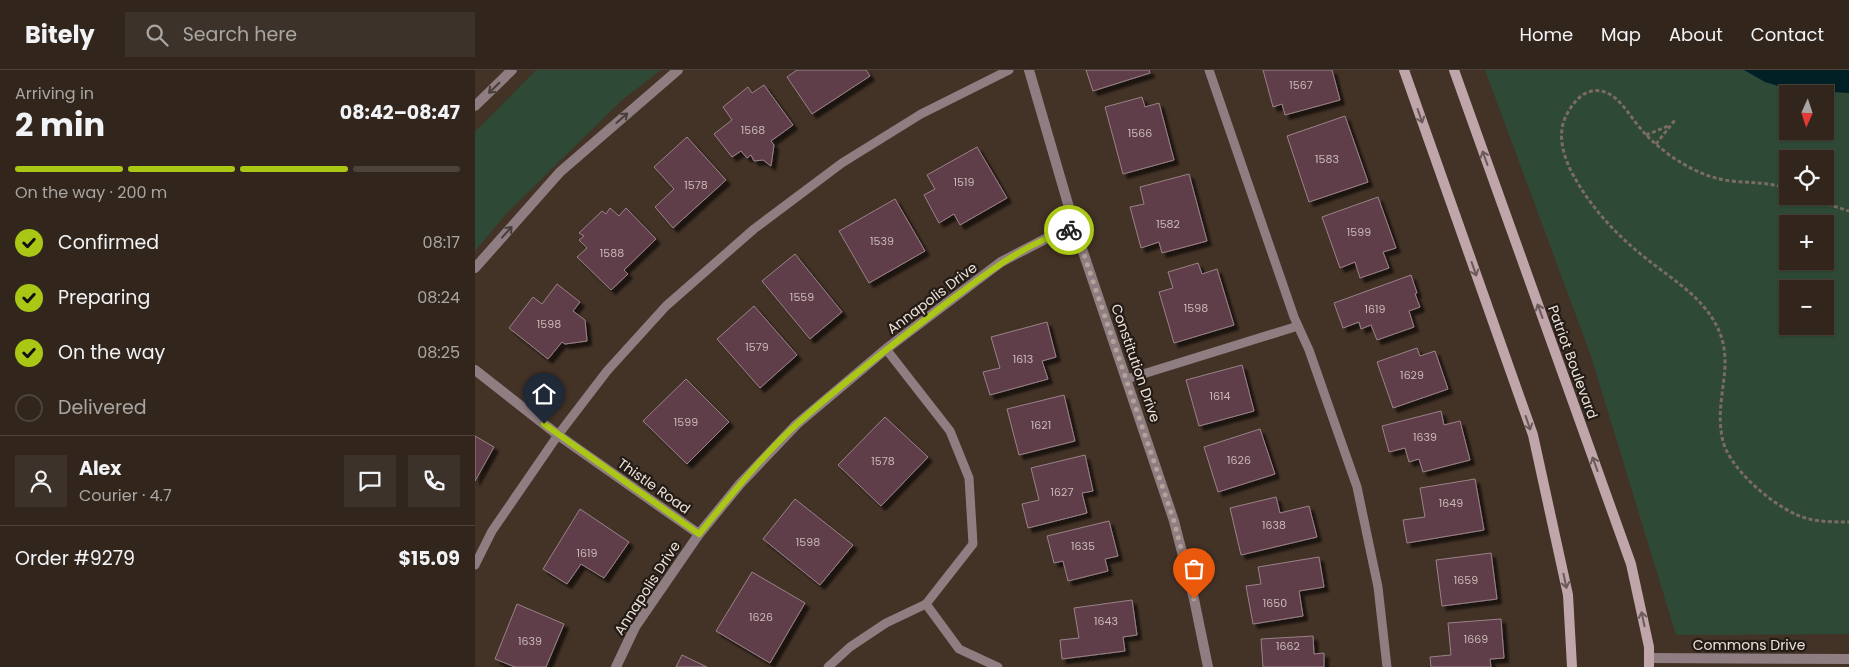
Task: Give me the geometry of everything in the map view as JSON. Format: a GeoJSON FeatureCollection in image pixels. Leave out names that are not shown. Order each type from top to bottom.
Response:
{"type":"FeatureCollection","features":[{"type":"Feature","properties":{"kind":"main road"},"geometry":{"type":"LineString","coordinates":[[1404,70],[1533,436],[1568,595],[1571,667]]}},
{"type":"Feature","properties":{"kind":"main road","name":"Patriot Boulevard"},"geometry":{"type":"LineString","coordinates":[[1454,70],[1631,564],[1649,647],[1649,663]]}},
{"type":"Feature","properties":{"kind":"street"},"geometry":{"type":"LineString","coordinates":[[475,106],[512,70]]}},
{"type":"Feature","properties":{"kind":"street"},"geometry":{"type":"LineString","coordinates":[[475,268],[560,172],[678,70]]}},
{"type":"Feature","properties":{"kind":"street","name":"Constitution Drive"},"geometry":{"type":"LineString","coordinates":[[1029,70],[1075,228],[1174,521],[1194,599],[1208,667]]}},
{"type":"Feature","properties":{"kind":"street","name":"Annapolis Drive"},"geometry":{"type":"LineString","coordinates":[[616,667],[635,627],[699,534],[740,484],[797,424],[887,349],[1001,262],[1053,235],[1075,228]]}},
{"type":"Feature","properties":{"kind":"street","name":"Thistle Road"},"geometry":{"type":"LineString","coordinates":[[475,370],[558,435],[699,534]]}},
{"type":"Feature","properties":{"kind":"street","name":"Commons Drive"},"geometry":{"type":"LineString","coordinates":[[1649,663],[1849,659]]}},
{"type":"Feature","properties":{"kind":"lane"},"geometry":{"type":"LineString","coordinates":[[475,565],[493,531],[558,435],[607,371],[666,306],[754,229],[842,163],[921,114],[1009,70]]}},
{"type":"Feature","properties":{"kind":"lane"},"geometry":{"type":"LineString","coordinates":[[1209,70],[1297,326],[1309,350],[1357,487],[1378,587],[1387,667]]}},
{"type":"Feature","properties":{"kind":"lane"},"geometry":{"type":"LineString","coordinates":[[1127,379],[1297,326]]}},
{"type":"Feature","properties":{"kind":"lane"},"geometry":{"type":"LineString","coordinates":[[828,667],[850,647],[886,623],[926,604],[973,544],[969,478],[950,431],[887,349]]}},
{"type":"Feature","properties":{"kind":"lane"},"geometry":{"type":"LineString","coordinates":[[926,604],[959,650],[998,667]]}},
{"type":"Feature","properties":{"kind":"path"},"geometry":{"type":"LineString","coordinates":[[1779,186],[1771,184],[1731,181],[1696,172],[1656,144],[1646,135],[1617,99],[1606,93],[1592,91],[1579,97],[1570,108],[1564,120],[1561,134],[1563,150],[1568,164],[1587,199],[1629,244],[1697,299],[1719,327],[1723,342],[1725,364],[1721,407],[1722,438],[1735,463],[1743,474],[1771,500],[1798,515],[1829,522],[1849,522]]}},
{"type":"Feature","properties":{"kind":"path"},"geometry":{"type":"LineString","coordinates":[[1656,144],[1675,120]]}},
{"type":"Feature","properties":{"kind":"path"},"geometry":{"type":"LineString","coordinates":[[1646,135],[1670,125]]}},
{"type":"Feature","properties":{"kind":"path"},"geometry":{"type":"LineString","coordinates":[[1831,205],[1849,211]]}},
{"type":"Feature","properties":{"kind":"green space"},"geometry":{"type":"Polygon","coordinates":[[[536,70],[661,70],[622,100],[505,215],[475,251],[475,132],[536,70]]]}},
{"type":"Feature","properties":{"kind":"green space"},"geometry":{"type":"Polygon","coordinates":[[[1485,70],[1849,70],[1849,634],[1676,635],[1591,356],[1485,70]]]}},
{"type":"Feature","properties":{"kind":"water"},"geometry":{"type":"Polygon","coordinates":[[[1744,70],[1849,70],[1849,93],[1834,92],[1834,85],[1779,86],[1765,82],[1744,70]]]}},
{"type":"Feature","properties":{"kind":"building"},"geometry":{"type":"Polygon","coordinates":[[[797,70],[866,70],[870,76],[812,114],[787,77],[797,70]]]}},
{"type":"Feature","properties":{"kind":"building"},"geometry":{"type":"Polygon","coordinates":[[[1086,70],[1149,70],[1150,73],[1093,91],[1086,70]]]}},
{"type":"Feature","properties":{"kind":"building"},"geometry":{"type":"Polygon","coordinates":[[[1263,70],[1332,70],[1340,100],[1285,115],[1282,104],[1273,107],[1263,70]]]}},
{"type":"Feature","properties":{"kind":"building"},"geometry":{"type":"Polygon","coordinates":[[[764,85],[793,125],[771,141],[774,145],[771,166],[763,160],[754,161],[751,155],[747,158],[741,151],[732,157],[714,134],[732,120],[723,107],[748,87],[752,93],[764,85]]]}},
{"type":"Feature","properties":{"kind":"building"},"geometry":{"type":"Polygon","coordinates":[[[1142,97],[1145,107],[1159,103],[1174,160],[1123,174],[1105,107],[1142,97]]]}},
{"type":"Feature","properties":{"kind":"building"},"geometry":{"type":"Polygon","coordinates":[[[1345,116],[1368,182],[1309,202],[1287,136],[1345,116]]]}},
{"type":"Feature","properties":{"kind":"building"},"geometry":{"type":"Polygon","coordinates":[[[687,137],[726,180],[673,228],[655,207],[674,189],[654,167],[687,137]]]}},
{"type":"Feature","properties":{"kind":"building"},"geometry":{"type":"Polygon","coordinates":[[[977,147],[1007,198],[960,225],[954,214],[939,223],[924,195],[935,189],[927,175],[977,147]]]}},
{"type":"Feature","properties":{"kind":"building"},"geometry":{"type":"Polygon","coordinates":[[[1189,174],[1207,241],[1162,253],[1159,242],[1141,248],[1130,207],[1144,204],[1140,187],[1189,174]]]}},
{"type":"Feature","properties":{"kind":"building"},"geometry":{"type":"Polygon","coordinates":[[[1378,197],[1396,248],[1383,252],[1389,268],[1360,278],[1355,262],[1340,268],[1322,217],[1378,197]]]}},
{"type":"Feature","properties":{"kind":"building"},"geometry":{"type":"Polygon","coordinates":[[[895,199],[925,251],[869,283],[839,231],[895,199]]]}},
{"type":"Feature","properties":{"kind":"building"},"geometry":{"type":"Polygon","coordinates":[[[610,208],[619,216],[626,208],[656,239],[624,270],[628,274],[611,290],[577,257],[587,248],[579,240],[584,236],[579,233],[602,211],[606,214],[610,208]]]}},
{"type":"Feature","properties":{"kind":"building"},"geometry":{"type":"Polygon","coordinates":[[[795,254],[842,312],[810,339],[762,281],[795,254]]]}},
{"type":"Feature","properties":{"kind":"building"},"geometry":{"type":"Polygon","coordinates":[[[1198,263],[1202,274],[1217,269],[1234,325],[1174,343],[1159,292],[1173,288],[1168,272],[1198,263]]]}},
{"type":"Feature","properties":{"kind":"building"},"geometry":{"type":"Polygon","coordinates":[[[1411,275],[1420,307],[1409,311],[1414,327],[1377,340],[1371,325],[1361,329],[1359,322],[1343,328],[1334,303],[1411,275]]]}},
{"type":"Feature","properties":{"kind":"building"},"geometry":{"type":"Polygon","coordinates":[[[557,284],[580,302],[573,311],[585,320],[587,341],[565,344],[562,342],[548,359],[509,328],[533,297],[542,304],[557,284]]]}},
{"type":"Feature","properties":{"kind":"building"},"geometry":{"type":"Polygon","coordinates":[[[754,306],[797,355],[760,388],[717,339],[754,306]]]}},
{"type":"Feature","properties":{"kind":"building"},"geometry":{"type":"Polygon","coordinates":[[[1047,322],[1056,357],[1042,361],[1048,379],[990,395],[983,372],[1000,368],[991,337],[1047,322]]]}},
{"type":"Feature","properties":{"kind":"building"},"geometry":{"type":"Polygon","coordinates":[[[1417,348],[1420,356],[1435,351],[1448,389],[1393,408],[1377,362],[1417,348]]]}},
{"type":"Feature","properties":{"kind":"building"},"geometry":{"type":"Polygon","coordinates":[[[1242,365],[1254,411],[1199,426],[1186,380],[1242,365]]]}},
{"type":"Feature","properties":{"kind":"building"},"geometry":{"type":"Polygon","coordinates":[[[686,379],[729,422],[687,464],[643,421],[686,379]]]}},
{"type":"Feature","properties":{"kind":"building"},"geometry":{"type":"Polygon","coordinates":[[[1064,395],[1075,441],[1019,455],[1007,409],[1064,395]]]}},
{"type":"Feature","properties":{"kind":"building"},"geometry":{"type":"Polygon","coordinates":[[[1441,411],[1444,425],[1460,421],[1470,460],[1423,472],[1419,459],[1409,462],[1405,448],[1389,452],[1382,426],[1441,411]]]}},
{"type":"Feature","properties":{"kind":"building"},"geometry":{"type":"Polygon","coordinates":[[[885,417],[928,457],[881,506],[838,465],[885,417]]]}},
{"type":"Feature","properties":{"kind":"building"},"geometry":{"type":"Polygon","coordinates":[[[1260,429],[1275,474],[1218,492],[1204,447],[1260,429]]]}},
{"type":"Feature","properties":{"kind":"building"},"geometry":{"type":"Polygon","coordinates":[[[475,436],[494,447],[475,481],[475,436]]]}},
{"type":"Feature","properties":{"kind":"building"},"geometry":{"type":"Polygon","coordinates":[[[1085,455],[1093,491],[1082,493],[1087,513],[1028,528],[1022,504],[1039,500],[1031,468],[1085,455]]]}},
{"type":"Feature","properties":{"kind":"building"},"geometry":{"type":"Polygon","coordinates":[[[1475,479],[1484,530],[1407,543],[1403,520],[1425,517],[1420,488],[1475,479]]]}},
{"type":"Feature","properties":{"kind":"building"},"geometry":{"type":"Polygon","coordinates":[[[1276,497],[1280,513],[1309,506],[1317,537],[1241,555],[1230,508],[1276,497]]]}},
{"type":"Feature","properties":{"kind":"building"},"geometry":{"type":"Polygon","coordinates":[[[795,499],[853,545],[820,585],[763,539],[795,499]]]}},
{"type":"Feature","properties":{"kind":"building"},"geometry":{"type":"Polygon","coordinates":[[[580,509],[629,542],[604,578],[581,564],[567,584],[543,569],[580,509]]]}},
{"type":"Feature","properties":{"kind":"building"},"geometry":{"type":"Polygon","coordinates":[[[1109,521],[1118,556],[1105,559],[1108,571],[1068,581],[1063,561],[1054,563],[1047,536],[1109,521]]]}},
{"type":"Feature","properties":{"kind":"building"},"geometry":{"type":"Polygon","coordinates":[[[1491,553],[1497,599],[1442,606],[1436,560],[1491,553]]]}},
{"type":"Feature","properties":{"kind":"building"},"geometry":{"type":"Polygon","coordinates":[[[1319,557],[1324,587],[1299,591],[1303,616],[1253,624],[1246,586],[1261,584],[1258,567],[1319,557]]]}},
{"type":"Feature","properties":{"kind":"building"},"geometry":{"type":"Polygon","coordinates":[[[752,572],[805,603],[770,663],[716,631],[752,572]]]}},
{"type":"Feature","properties":{"kind":"building"},"geometry":{"type":"Polygon","coordinates":[[[1132,600],[1137,635],[1123,637],[1125,651],[1062,659],[1060,640],[1079,638],[1074,608],[1132,600]]]}},
{"type":"Feature","properties":{"kind":"building"},"geometry":{"type":"Polygon","coordinates":[[[517,604],[564,624],[546,667],[515,667],[495,659],[517,604]]]}},
{"type":"Feature","properties":{"kind":"building"},"geometry":{"type":"Polygon","coordinates":[[[1501,619],[1504,658],[1490,659],[1491,667],[1431,667],[1430,657],[1451,655],[1448,623],[1501,619]]]}},
{"type":"Feature","properties":{"kind":"building"},"geometry":{"type":"Polygon","coordinates":[[[1313,636],[1314,654],[1324,653],[1324,667],[1263,667],[1261,639],[1313,636]]]}},
{"type":"Feature","properties":{"kind":"building"},"geometry":{"type":"Polygon","coordinates":[[[682,655],[707,667],[676,667],[682,655]]]}},
{"type":"Feature","properties":{"kind":"way so far"},"geometry":{"type":"LineString","coordinates":[[1069,230],[1075,228],[1145,432],[1174,521],[1194,599]]}},
{"type":"Feature","properties":{"kind":"route"},"geometry":{"type":"LineString","coordinates":[[544,424],[699,534],[740,484],[797,424],[887,349],[1001,262],[1053,235],[1069,230]]}}]}
